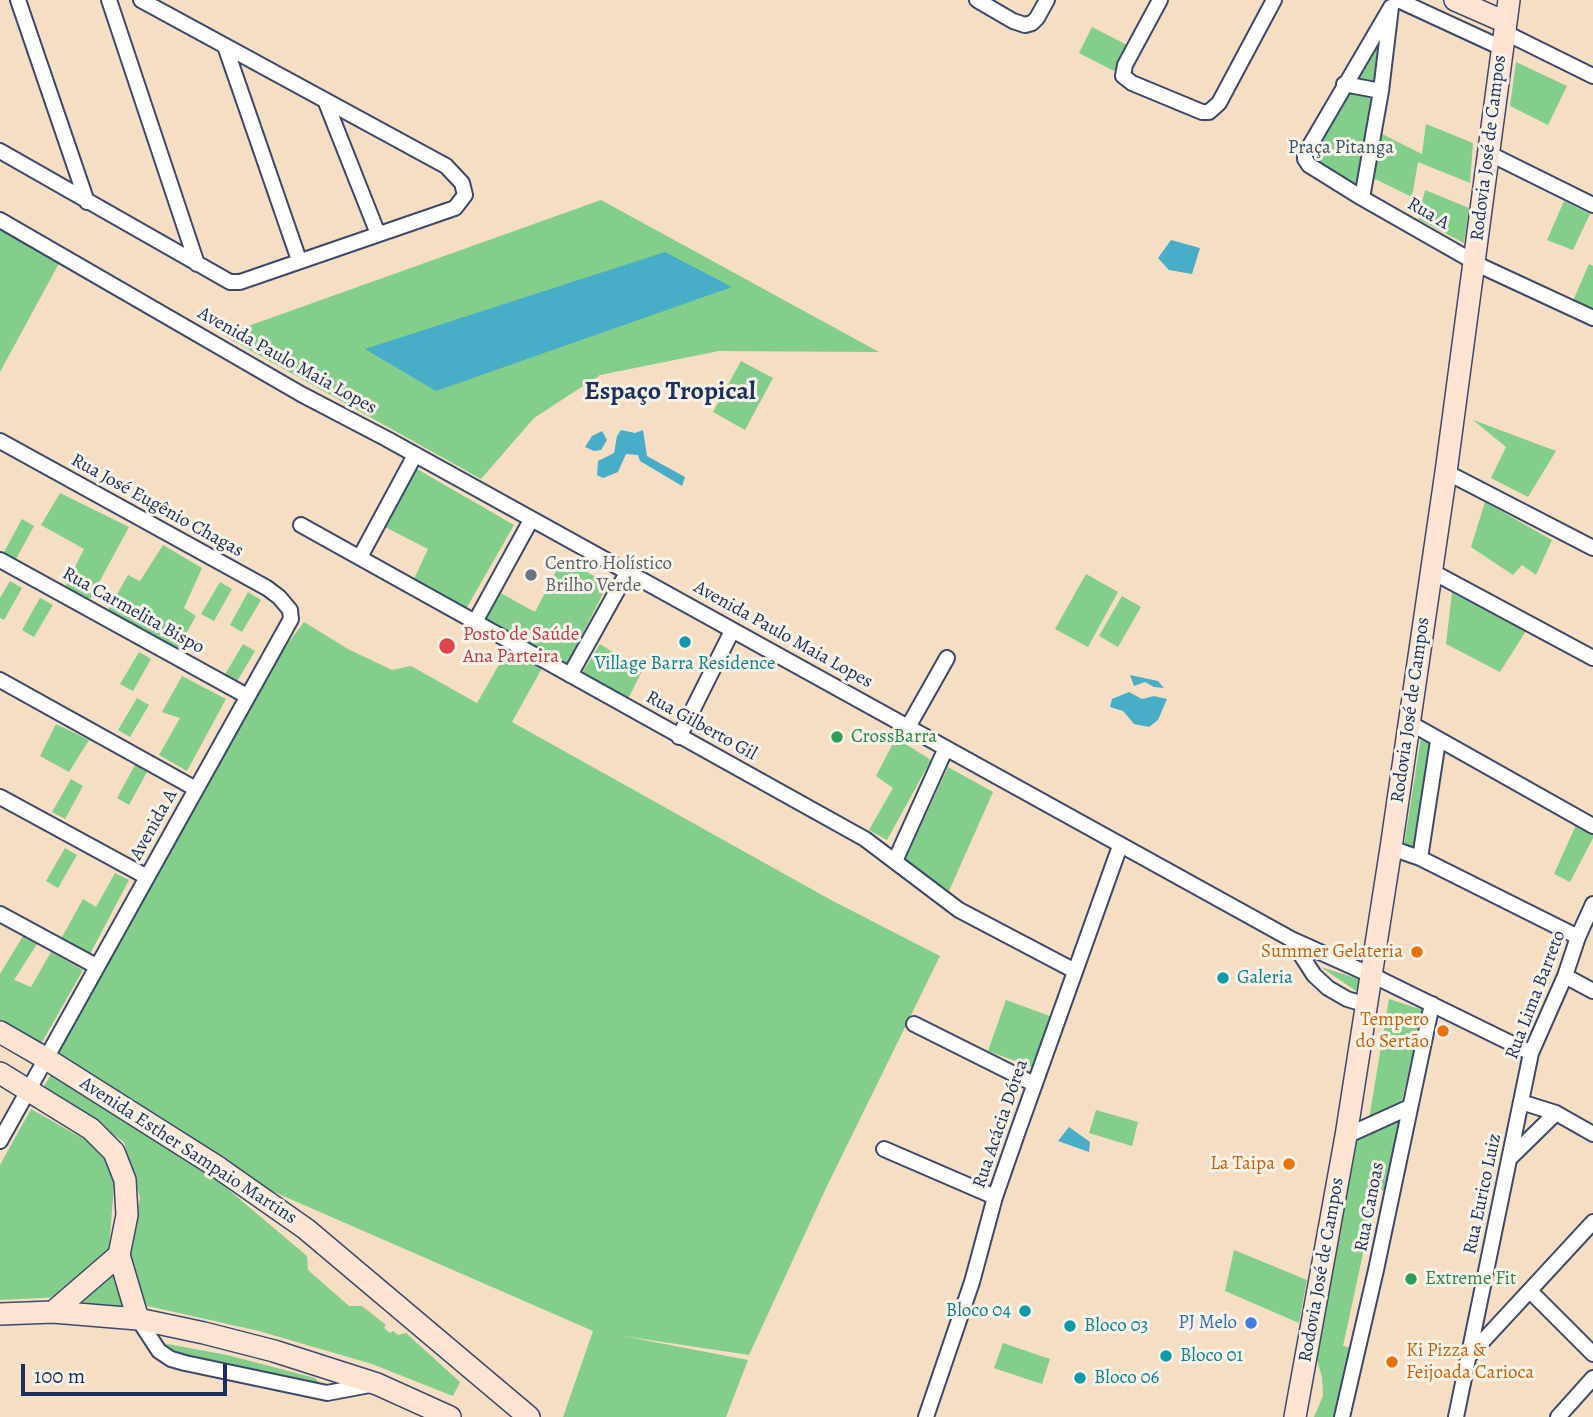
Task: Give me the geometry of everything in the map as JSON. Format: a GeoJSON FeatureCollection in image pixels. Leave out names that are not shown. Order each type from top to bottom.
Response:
{"type":"FeatureCollection","features":[{"type":"Feature","properties":{"kind":"main road"},"geometry":{"type":"LineString","coordinates":[[1455,0],[1503,34]]}},
{"type":"Feature","properties":{"kind":"main road","name":"Rodovia José de Campos"},"geometry":{"type":"LineString","coordinates":[[1295,1417],[1372,976],[1446,472],[1509,0]]}},
{"type":"Feature","properties":{"kind":"main road","name":"Avenida Esther Sampaio Martins"},"geometry":{"type":"LineString","coordinates":[[0,1032],[219,1168],[306,1229],[529,1417]]}},
{"type":"Feature","properties":{"kind":"main road","name":"Avenida Esther Sampaio Martins"},"geometry":{"type":"LineString","coordinates":[[0,1073],[91,1129],[114,1152],[125,1180],[127,1214],[118,1255],[138,1319]]}},
{"type":"Feature","properties":{"kind":"main road"},"geometry":{"type":"LineString","coordinates":[[53,1312],[118,1255]]}},
{"type":"Feature","properties":{"kind":"main road"},"geometry":{"type":"LineString","coordinates":[[0,1314],[53,1312],[138,1319],[274,1351],[376,1384],[450,1417]]}},
{"type":"Feature","properties":{"kind":"street"},"geometry":{"type":"LineString","coordinates":[[18,0],[88,202]]}},
{"type":"Feature","properties":{"kind":"street"},"geometry":{"type":"LineString","coordinates":[[109,0],[197,264]]}},
{"type":"Feature","properties":{"kind":"street"},"geometry":{"type":"LineString","coordinates":[[0,151],[230,282],[240,282],[455,208],[465,195],[462,183],[446,166],[141,0]]}},
{"type":"Feature","properties":{"kind":"street"},"geometry":{"type":"LineString","coordinates":[[977,0],[1013,21],[1025,24],[1032,23],[1037,18],[1047,0]]}},
{"type":"Feature","properties":{"kind":"street"},"geometry":{"type":"LineString","coordinates":[[1160,0],[1125,65],[1123,76],[1132,83],[1209,113],[1219,103],[1274,0]]}},
{"type":"Feature","properties":{"kind":"street"},"geometry":{"type":"LineString","coordinates":[[1394,2],[1503,34],[1593,76]]}},
{"type":"Feature","properties":{"kind":"street"},"geometry":{"type":"LineString","coordinates":[[1394,2],[1362,198],[1309,165],[1305,159],[1307,149],[1394,2]]}},
{"type":"Feature","properties":{"kind":"street"},"geometry":{"type":"LineString","coordinates":[[225,46],[299,260]]}},
{"type":"Feature","properties":{"kind":"street"},"geometry":{"type":"LineString","coordinates":[[1344,84],[1381,91]]}},
{"type":"Feature","properties":{"kind":"street"},"geometry":{"type":"LineString","coordinates":[[325,100],[378,233]]}},
{"type":"Feature","properties":{"kind":"street"},"geometry":{"type":"LineString","coordinates":[[1490,154],[1593,205]]}},
{"type":"Feature","properties":{"kind":"street","name":"Rua A"},"geometry":{"type":"LineString","coordinates":[[1362,198],[1475,263],[1593,318]]}},
{"type":"Feature","properties":{"kind":"street","name":"Avenida Paulo Maia Lopes"},"geometry":{"type":"LineString","coordinates":[[0,220],[301,394],[1120,846],[1292,939],[1531,1053]]}},
{"type":"Feature","properties":{"kind":"street","name":"Rua José Eugênio Chagas"},"geometry":{"type":"LineString","coordinates":[[0,442],[267,588],[290,610]]}},
{"type":"Feature","properties":{"kind":"street"},"geometry":{"type":"LineString","coordinates":[[360,557],[415,455]]}},
{"type":"Feature","properties":{"kind":"street"},"geometry":{"type":"LineString","coordinates":[[1446,472],[1593,548]]}},
{"type":"Feature","properties":{"kind":"street"},"geometry":{"type":"LineString","coordinates":[[475,622],[531,520]]}},
{"type":"Feature","properties":{"kind":"street","name":"Rua Gilberto Gil"},"geometry":{"type":"LineString","coordinates":[[301,525],[865,839],[959,910],[1075,971]]}},
{"type":"Feature","properties":{"kind":"street","name":"Rua Carmelita Bispo"},"geometry":{"type":"LineString","coordinates":[[0,560],[247,696]]}},
{"type":"Feature","properties":{"kind":"street"},"geometry":{"type":"LineString","coordinates":[[1431,571],[1593,658]]}},
{"type":"Feature","properties":{"kind":"street"},"geometry":{"type":"LineString","coordinates":[[570,675],[627,573]]}},
{"type":"Feature","properties":{"kind":"street","name":"Avenida A"},"geometry":{"type":"LineString","coordinates":[[0,1141],[291,619],[290,610]]}},
{"type":"Feature","properties":{"kind":"street"},"geometry":{"type":"LineString","coordinates":[[679,737],[732,631]]}},
{"type":"Feature","properties":{"kind":"street"},"geometry":{"type":"LineString","coordinates":[[908,727],[947,658]]}},
{"type":"Feature","properties":{"kind":"street"},"geometry":{"type":"LineString","coordinates":[[0,680],[196,789]]}},
{"type":"Feature","properties":{"kind":"street"},"geometry":{"type":"LineString","coordinates":[[1410,723],[1593,826]]}},
{"type":"Feature","properties":{"kind":"street","name":"Rodovia José de Campos"},"geometry":{"type":"LineString","coordinates":[[1420,858],[1438,741]]}},
{"type":"Feature","properties":{"kind":"street"},"geometry":{"type":"LineString","coordinates":[[895,861],[946,748]]}},
{"type":"Feature","properties":{"kind":"street"},"geometry":{"type":"LineString","coordinates":[[0,797],[147,877]]}},
{"type":"Feature","properties":{"kind":"street","name":"Rua Acácia Dórea"},"geometry":{"type":"LineString","coordinates":[[926,1417],[972,1282],[995,1197],[1120,846]]}},
{"type":"Feature","properties":{"kind":"street"},"geometry":{"type":"LineString","coordinates":[[1391,848],[1420,858],[1578,937]]}},
{"type":"Feature","properties":{"kind":"street","name":"Rua Lima Barreto"},"geometry":{"type":"LineString","coordinates":[[1521,1102],[1531,1053],[1593,904]]}},
{"type":"Feature","properties":{"kind":"street"},"geometry":{"type":"LineString","coordinates":[[0,914],[96,966]]}},
{"type":"Feature","properties":{"kind":"street"},"geometry":{"type":"LineString","coordinates":[[1292,939],[1314,975],[1328,988],[1347,999],[1367,1005]]}},
{"type":"Feature","properties":{"kind":"street"},"geometry":{"type":"LineString","coordinates":[[1565,976],[1593,991]]}},
{"type":"Feature","properties":{"kind":"street","name":"Rua Canoas"},"geometry":{"type":"LineString","coordinates":[[1342,1417],[1377,1270],[1432,1004]]}},
{"type":"Feature","properties":{"kind":"street"},"geometry":{"type":"LineString","coordinates":[[914,1024],[1034,1084]]}},
{"type":"Feature","properties":{"kind":"street"},"geometry":{"type":"LineString","coordinates":[[1521,1102],[1556,1113],[1593,1134]]}},
{"type":"Feature","properties":{"kind":"street","name":"Rua Eurico Luiz"},"geometry":{"type":"LineString","coordinates":[[1456,1417],[1521,1102]]}},
{"type":"Feature","properties":{"kind":"street"},"geometry":{"type":"LineString","coordinates":[[1346,1136],[1410,1107]]}},
{"type":"Feature","properties":{"kind":"street"},"geometry":{"type":"LineString","coordinates":[[1510,1158],[1556,1113]]}},
{"type":"Feature","properties":{"kind":"street"},"geometry":{"type":"LineString","coordinates":[[884,1149],[995,1197]]}},
{"type":"Feature","properties":{"kind":"street"},"geometry":{"type":"LineString","coordinates":[[1469,1356],[1593,1222]]}},
{"type":"Feature","properties":{"kind":"street"},"geometry":{"type":"LineString","coordinates":[[1531,1292],[1593,1354]]}},
{"type":"Feature","properties":{"kind":"street"},"geometry":{"type":"LineString","coordinates":[[138,1319],[159,1351],[171,1359],[185,1363],[327,1393],[376,1384]]}},
{"type":"Feature","properties":{"kind":"street"},"geometry":{"type":"LineString","coordinates":[[1558,1417],[1593,1378]]}},
{"type":"Feature","properties":{"kind":"green space","name":"Praça Pitanga"},"geometry":{"type":"Polygon","coordinates":[[[1391,7],[1362,198],[1305,154],[1391,7]]]}},
{"type":"Feature","properties":{"kind":"green space"},"geometry":{"type":"Polygon","coordinates":[[[1092,27],[1129,46],[1116,72],[1079,53],[1092,27]]]}},
{"type":"Feature","properties":{"kind":"green space"},"geometry":{"type":"Polygon","coordinates":[[[1516,62],[1567,86],[1548,125],[1510,106],[1516,62]]]}},
{"type":"Feature","properties":{"kind":"green space"},"geometry":{"type":"Polygon","coordinates":[[[1426,124],[1473,143],[1470,183],[1418,162],[1412,197],[1373,178],[1382,134],[1422,154],[1426,124]]]}},
{"type":"Feature","properties":{"kind":"green space"},"geometry":{"type":"Polygon","coordinates":[[[1425,190],[1469,208],[1464,243],[1418,219],[1425,190]]]}},
{"type":"Feature","properties":{"kind":"green space"},"geometry":{"type":"Polygon","coordinates":[[[601,200],[879,352],[719,351],[600,375],[534,418],[481,479],[223,335],[601,200]]]}},
{"type":"Feature","properties":{"kind":"green space"},"geometry":{"type":"Polygon","coordinates":[[[1564,201],[1590,214],[1573,250],[1547,240],[1564,201]]]}},
{"type":"Feature","properties":{"kind":"green space"},"geometry":{"type":"Polygon","coordinates":[[[0,220],[63,256],[0,372],[0,220]]]}},
{"type":"Feature","properties":{"kind":"green space"},"geometry":{"type":"Polygon","coordinates":[[[1589,264],[1593,266],[1593,311],[1572,303],[1589,264]]]}},
{"type":"Feature","properties":{"kind":"green space"},"geometry":{"type":"Polygon","coordinates":[[[741,361],[773,378],[745,430],[713,412],[741,361]]]}},
{"type":"Feature","properties":{"kind":"green space"},"geometry":{"type":"Polygon","coordinates":[[[1473,420],[1556,451],[1528,497],[1491,478],[1506,447],[1473,420]]]}},
{"type":"Feature","properties":{"kind":"green space"},"geometry":{"type":"Polygon","coordinates":[[[417,469],[514,525],[466,609],[414,579],[428,549],[385,527],[417,469]]]}},
{"type":"Feature","properties":{"kind":"green space"},"geometry":{"type":"Polygon","coordinates":[[[60,493],[129,527],[90,599],[65,587],[84,549],[41,525],[60,493]]]}},
{"type":"Feature","properties":{"kind":"green space"},"geometry":{"type":"Polygon","coordinates":[[[1485,502],[1552,540],[1536,575],[1522,565],[1513,575],[1471,547],[1485,502]]]}},
{"type":"Feature","properties":{"kind":"green space"},"geometry":{"type":"Polygon","coordinates":[[[22,519],[34,526],[16,559],[4,552],[22,519]]]}},
{"type":"Feature","properties":{"kind":"green space"},"geometry":{"type":"Polygon","coordinates":[[[163,545],[202,568],[184,608],[196,616],[178,648],[108,610],[128,575],[140,581],[163,545]]]}},
{"type":"Feature","properties":{"kind":"green space"},"geometry":{"type":"Polygon","coordinates":[[[563,558],[608,584],[566,666],[482,619],[497,591],[535,612],[563,558]]]}},
{"type":"Feature","properties":{"kind":"green space"},"geometry":{"type":"Polygon","coordinates":[[[1086,574],[1118,592],[1088,647],[1055,629],[1086,574]]]}},
{"type":"Feature","properties":{"kind":"green space"},"geometry":{"type":"Polygon","coordinates":[[[10,581],[22,588],[4,620],[0,618],[0,598],[10,581]]]}},
{"type":"Feature","properties":{"kind":"green space"},"geometry":{"type":"Polygon","coordinates":[[[220,582],[232,589],[214,621],[201,614],[220,582]]]}},
{"type":"Feature","properties":{"kind":"green space"},"geometry":{"type":"Polygon","coordinates":[[[248,592],[261,600],[242,632],[230,625],[248,592]]]}},
{"type":"Feature","properties":{"kind":"green space"},"geometry":{"type":"Polygon","coordinates":[[[1452,593],[1526,631],[1500,672],[1446,644],[1452,593]]]}},
{"type":"Feature","properties":{"kind":"green space"},"geometry":{"type":"Polygon","coordinates":[[[1122,596],[1141,607],[1118,647],[1099,636],[1122,596]]]}},
{"type":"Feature","properties":{"kind":"green space"},"geometry":{"type":"Polygon","coordinates":[[[40,598],[53,605],[34,637],[22,630],[40,598]]]}},
{"type":"Feature","properties":{"kind":"green space"},"geometry":{"type":"Polygon","coordinates":[[[304,622],[348,649],[392,670],[411,666],[477,703],[512,642],[546,661],[512,722],[831,900],[940,956],[827,1186],[749,1355],[623,1336],[748,1360],[726,1417],[563,1417],[593,1331],[219,1168],[45,1058],[282,651],[304,622]]]}},
{"type":"Feature","properties":{"kind":"green space"},"geometry":{"type":"Polygon","coordinates":[[[243,644],[255,651],[236,683],[224,676],[243,644]]]}},
{"type":"Feature","properties":{"kind":"green space"},"geometry":{"type":"Polygon","coordinates":[[[600,644],[642,671],[627,701],[582,673],[600,644]]]}},
{"type":"Feature","properties":{"kind":"green space"},"geometry":{"type":"Polygon","coordinates":[[[139,652],[151,659],[133,691],[120,684],[139,652]]]}},
{"type":"Feature","properties":{"kind":"green space"},"geometry":{"type":"Polygon","coordinates":[[[182,676],[226,699],[187,771],[159,755],[180,718],[162,712],[182,676]]]}},
{"type":"Feature","properties":{"kind":"green space"},"geometry":{"type":"Polygon","coordinates":[[[137,698],[149,705],[130,737],[118,730],[137,698]]]}},
{"type":"Feature","properties":{"kind":"green space"},"geometry":{"type":"Polygon","coordinates":[[[56,724],[89,740],[69,772],[40,756],[56,724]]]}},
{"type":"Feature","properties":{"kind":"green space"},"geometry":{"type":"Polygon","coordinates":[[[1421,737],[1431,743],[1414,852],[1404,846],[1421,737]]]}},
{"type":"Feature","properties":{"kind":"green space"},"geometry":{"type":"Polygon","coordinates":[[[896,738],[931,760],[887,840],[869,830],[893,788],[876,776],[896,738]]]}},
{"type":"Feature","properties":{"kind":"green space"},"geometry":{"type":"Polygon","coordinates":[[[135,765],[147,772],[129,805],[117,798],[135,765]]]}},
{"type":"Feature","properties":{"kind":"green space"},"geometry":{"type":"Polygon","coordinates":[[[948,767],[993,792],[949,891],[905,860],[948,767]]]}},
{"type":"Feature","properties":{"kind":"green space"},"geometry":{"type":"Polygon","coordinates":[[[71,779],[83,786],[65,819],[52,812],[71,779]]]}},
{"type":"Feature","properties":{"kind":"green space"},"geometry":{"type":"Polygon","coordinates":[[[1576,825],[1593,834],[1593,838],[1570,882],[1554,874],[1576,825]]]}},
{"type":"Feature","properties":{"kind":"green space"},"geometry":{"type":"Polygon","coordinates":[[[65,848],[77,855],[58,888],[46,881],[65,848]]]}},
{"type":"Feature","properties":{"kind":"green space"},"geometry":{"type":"Polygon","coordinates":[[[115,873],[129,880],[90,954],[61,939],[83,899],[96,907],[115,873]]]}},
{"type":"Feature","properties":{"kind":"green space"},"geometry":{"type":"Polygon","coordinates":[[[23,936],[37,944],[14,980],[31,987],[51,952],[83,970],[41,1044],[0,1022],[0,974],[23,936]]]}},
{"type":"Feature","properties":{"kind":"green space"},"geometry":{"type":"Polygon","coordinates":[[[1321,967],[1362,980],[1359,993],[1321,967]]]}},
{"type":"Feature","properties":{"kind":"green space"},"geometry":{"type":"Polygon","coordinates":[[[1389,999],[1423,1010],[1401,1104],[1369,1119],[1389,999]]]}},
{"type":"Feature","properties":{"kind":"green space"},"geometry":{"type":"Polygon","coordinates":[[[1006,1000],[1058,1019],[1040,1070],[988,1051],[1006,1000]]]}},
{"type":"Feature","properties":{"kind":"green space"},"geometry":{"type":"Polygon","coordinates":[[[52,1073],[210,1174],[307,1256],[308,1270],[349,1306],[362,1306],[386,1325],[384,1328],[390,1333],[406,1333],[460,1382],[453,1396],[372,1364],[259,1331],[143,1305],[126,1262],[140,1198],[124,1142],[44,1086],[52,1073]]]}},
{"type":"Feature","properties":{"kind":"green space"},"geometry":{"type":"Polygon","coordinates":[[[1410,1107],[1392,1192],[1377,1189],[1343,1346],[1358,1349],[1341,1417],[1314,1417],[1323,1396],[1322,1377],[1310,1336],[1346,1136],[1410,1107]]]}},
{"type":"Feature","properties":{"kind":"green space"},"geometry":{"type":"Polygon","coordinates":[[[31,1109],[96,1146],[115,1174],[109,1248],[61,1297],[0,1300],[0,1165],[31,1109]]]}},
{"type":"Feature","properties":{"kind":"green space"},"geometry":{"type":"Polygon","coordinates":[[[1096,1110],[1138,1122],[1132,1146],[1089,1133],[1096,1110]]]}},
{"type":"Feature","properties":{"kind":"green space"},"geometry":{"type":"Polygon","coordinates":[[[1234,1250],[1307,1280],[1299,1323],[1225,1291],[1234,1250]]]}},
{"type":"Feature","properties":{"kind":"green space"},"geometry":{"type":"Polygon","coordinates":[[[119,1255],[138,1319],[53,1312],[119,1255]]]}},
{"type":"Feature","properties":{"kind":"green space"},"geometry":{"type":"Polygon","coordinates":[[[162,1343],[227,1355],[315,1378],[320,1383],[178,1357],[162,1343]]]}},
{"type":"Feature","properties":{"kind":"green space"},"geometry":{"type":"Polygon","coordinates":[[[1003,1343],[1050,1359],[1042,1384],[994,1368],[1003,1343]]]}},
{"type":"Feature","properties":{"kind":"water"},"geometry":{"type":"Polygon","coordinates":[[[1171,240],[1200,248],[1192,274],[1169,270],[1158,258],[1171,240]]]}},
{"type":"Feature","properties":{"kind":"water"},"geometry":{"type":"Polygon","coordinates":[[[665,252],[732,287],[436,391],[365,349],[665,252]]]}},
{"type":"Feature","properties":{"kind":"water"},"geometry":{"type":"Polygon","coordinates":[[[621,430],[635,433],[643,430],[647,456],[685,477],[682,486],[640,461],[638,455],[626,454],[618,472],[603,478],[597,475],[598,461],[614,453],[621,430]]]}},
{"type":"Feature","properties":{"kind":"water"},"geometry":{"type":"Polygon","coordinates":[[[602,431],[607,440],[601,450],[594,451],[585,447],[592,436],[602,431]]]}},
{"type":"Feature","properties":{"kind":"water"},"geometry":{"type":"Polygon","coordinates":[[[1130,675],[1158,681],[1164,688],[1145,682],[1134,686],[1130,675]]]}},
{"type":"Feature","properties":{"kind":"water"},"geometry":{"type":"Polygon","coordinates":[[[1129,692],[1142,699],[1154,696],[1167,699],[1158,720],[1149,727],[1134,724],[1123,711],[1110,707],[1112,699],[1129,692]]]}},
{"type":"Feature","properties":{"kind":"water"},"geometry":{"type":"Polygon","coordinates":[[[1069,1127],[1090,1142],[1089,1152],[1058,1141],[1069,1127]]]}},
{"type":"Feature","properties":{"kind":"place","name":"Centro Holístico Brilho Verde"},"geometry":{"type":"Point","coordinates":[531,575]}},
{"type":"Feature","properties":{"kind":"place","name":"Village Barra Residence"},"geometry":{"type":"Point","coordinates":[685,642]}},
{"type":"Feature","properties":{"kind":"place","name":"Posto de Saúde Ana Parteira"},"geometry":{"type":"Point","coordinates":[447,646]}},
{"type":"Feature","properties":{"kind":"place","name":"CrossBarra"},"geometry":{"type":"Point","coordinates":[837,737]}},
{"type":"Feature","properties":{"kind":"place","name":"Summer Gelateria"},"geometry":{"type":"Point","coordinates":[1417,952]}},
{"type":"Feature","properties":{"kind":"place","name":"Galeria"},"geometry":{"type":"Point","coordinates":[1223,978]}},
{"type":"Feature","properties":{"kind":"place","name":"Tempero do Sertão"},"geometry":{"type":"Point","coordinates":[1443,1031]}},
{"type":"Feature","properties":{"kind":"place","name":"La Taipa"},"geometry":{"type":"Point","coordinates":[1289,1164]}},
{"type":"Feature","properties":{"kind":"place","name":"Extreme Fit"},"geometry":{"type":"Point","coordinates":[1411,1279]}},
{"type":"Feature","properties":{"kind":"place","name":"Bloco 04"},"geometry":{"type":"Point","coordinates":[1025,1311]}},
{"type":"Feature","properties":{"kind":"place","name":"PJ Melo"},"geometry":{"type":"Point","coordinates":[1251,1323]}},
{"type":"Feature","properties":{"kind":"place","name":"Bloco 03"},"geometry":{"type":"Point","coordinates":[1070,1326]}},
{"type":"Feature","properties":{"kind":"place","name":"Bloco 01"},"geometry":{"type":"Point","coordinates":[1166,1356]}},
{"type":"Feature","properties":{"kind":"place","name":"Ki Pizza & Feijoada Carioca"},"geometry":{"type":"Point","coordinates":[1392,1362]}},
{"type":"Feature","properties":{"kind":"place","name":"Bloco 06"},"geometry":{"type":"Point","coordinates":[1080,1378]}},
{"type":"Feature","properties":{"kind":"district","name":"Espaço Tropical"},"geometry":{"type":"Point","coordinates":[670,393]}}]}
